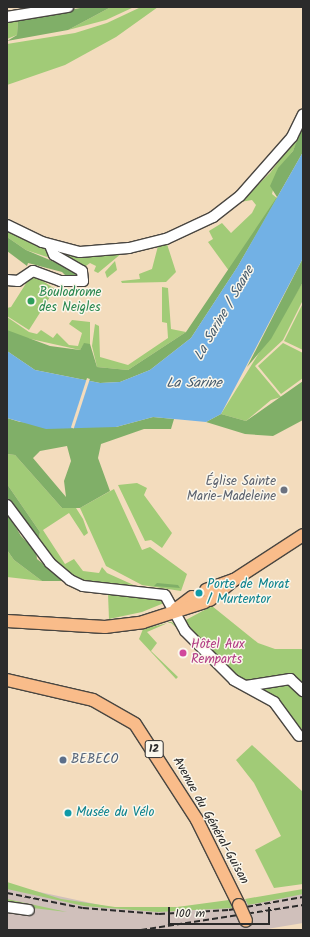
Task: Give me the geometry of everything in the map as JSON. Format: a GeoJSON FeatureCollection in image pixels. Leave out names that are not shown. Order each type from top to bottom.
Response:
{"type":"FeatureCollection","features":[{"type":"Feature","properties":{"kind":"main road"},"geometry":{"type":"LineString","coordinates":[[7,620],[105,627],[143,622],[207,597],[303,535]]}},
{"type":"Feature","properties":{"kind":"main road"},"geometry":{"type":"LineString","coordinates":[[173,611],[192,597]]}},
{"type":"Feature","properties":{"kind":"main road","name":"Avenue du Général-Guisan"},"geometry":{"type":"LineString","coordinates":[[7,680],[93,700],[135,724],[197,820],[248,925]]}},
{"type":"Feature","properties":{"kind":"street"},"geometry":{"type":"LineString","coordinates":[[7,17],[68,7]]}},
{"type":"Feature","properties":{"kind":"street"},"geometry":{"type":"LineString","coordinates":[[7,225],[50,245],[80,252],[138,247],[182,233],[213,217],[260,178],[292,137],[303,114]]}},
{"type":"Feature","properties":{"kind":"street"},"geometry":{"type":"LineString","coordinates":[[7,280],[18,281],[33,271],[60,281],[83,281],[82,271],[54,255],[50,245]]}},
{"type":"Feature","properties":{"kind":"street"},"geometry":{"type":"LineString","coordinates":[[7,505],[50,563],[70,580],[83,586],[165,595],[185,632],[234,680],[274,702],[299,736]]}},
{"type":"Feature","properties":{"kind":"street"},"geometry":{"type":"LineString","coordinates":[[246,686],[290,679],[303,692]]}},
{"type":"Feature","properties":{"kind":"street"},"geometry":{"type":"LineString","coordinates":[[7,907],[29,910]]}},
{"type":"Feature","properties":{"kind":"shaded area"},"geometry":{"type":"Polygon","coordinates":[[[7,885],[114,908],[197,908],[303,891],[303,923],[261,930],[7,930],[7,885]]]}},
{"type":"Feature","properties":{"kind":"green space"},"geometry":{"type":"Polygon","coordinates":[[[86,7],[111,7],[68,30],[7,41],[17,35],[18,19],[86,7]]]}},
{"type":"Feature","properties":{"kind":"green space"},"geometry":{"type":"Polygon","coordinates":[[[111,7],[134,7],[106,20],[68,30],[111,7]]]}},
{"type":"Feature","properties":{"kind":"green space"},"geometry":{"type":"Polygon","coordinates":[[[141,7],[158,7],[116,37],[65,65],[7,85],[7,44],[75,33],[107,23],[141,7]]]}},
{"type":"Feature","properties":{"kind":"green space"},"geometry":{"type":"Polygon","coordinates":[[[18,19],[17,35],[7,39],[7,20],[18,19]]]}},
{"type":"Feature","properties":{"kind":"green space"},"geometry":{"type":"Polygon","coordinates":[[[303,125],[303,152],[238,266],[191,338],[150,370],[120,382],[100,383],[35,370],[7,351],[7,330],[50,346],[80,350],[84,343],[90,344],[97,367],[128,370],[186,332],[277,197],[270,186],[278,168],[293,151],[303,125]]]}},
{"type":"Feature","properties":{"kind":"green space"},"geometry":{"type":"Polygon","coordinates":[[[294,141],[297,142],[293,151],[278,169],[272,194],[278,199],[232,275],[208,242],[213,239],[209,231],[222,223],[231,233],[252,213],[256,205],[252,200],[240,202],[270,173],[294,141]]]}},
{"type":"Feature","properties":{"kind":"green space"},"geometry":{"type":"Polygon","coordinates":[[[7,229],[44,247],[53,259],[26,250],[7,237],[7,229]]]}},
{"type":"Feature","properties":{"kind":"green space"},"geometry":{"type":"Polygon","coordinates":[[[7,237],[26,250],[76,271],[80,277],[66,276],[62,272],[28,263],[27,266],[7,251],[7,237]]]}},
{"type":"Feature","properties":{"kind":"green space"},"geometry":{"type":"Polygon","coordinates":[[[167,244],[176,272],[166,282],[122,283],[121,281],[140,279],[139,274],[152,269],[158,246],[167,244]]]}},
{"type":"Feature","properties":{"kind":"green space"},"geometry":{"type":"Polygon","coordinates":[[[64,253],[83,256],[122,253],[98,273],[94,271],[96,266],[90,263],[83,268],[62,256],[64,253]]]}},
{"type":"Feature","properties":{"kind":"green space"},"geometry":{"type":"Polygon","coordinates":[[[303,258],[303,282],[271,339],[247,367],[303,258]]]}},
{"type":"Feature","properties":{"kind":"green space"},"geometry":{"type":"Polygon","coordinates":[[[115,261],[117,270],[107,278],[105,272],[115,261]]]}},
{"type":"Feature","properties":{"kind":"green space","name":"Boulodrome des Neigles"},"geometry":{"type":"Polygon","coordinates":[[[32,274],[55,289],[29,330],[7,316],[7,308],[11,307],[32,274]]]}},
{"type":"Feature","properties":{"kind":"green space"},"geometry":{"type":"Polygon","coordinates":[[[303,282],[303,300],[283,340],[255,366],[281,397],[271,400],[246,421],[221,414],[303,282]]]}},
{"type":"Feature","properties":{"kind":"green space"},"geometry":{"type":"Polygon","coordinates":[[[162,287],[168,288],[171,329],[186,332],[128,370],[97,367],[92,346],[95,324],[99,326],[100,357],[128,365],[168,338],[167,323],[162,322],[162,287]]]}},
{"type":"Feature","properties":{"kind":"green space"},"geometry":{"type":"Polygon","coordinates":[[[303,303],[303,350],[284,341],[303,303]]]}},
{"type":"Feature","properties":{"kind":"green space"},"geometry":{"type":"Polygon","coordinates":[[[7,317],[29,332],[37,334],[41,330],[53,338],[57,333],[69,345],[78,346],[82,333],[69,324],[72,320],[90,322],[90,344],[84,344],[80,350],[13,335],[7,330],[7,317]]]}},
{"type":"Feature","properties":{"kind":"green space"},"geometry":{"type":"Polygon","coordinates":[[[283,343],[303,353],[303,378],[281,394],[258,366],[283,343]]]}},
{"type":"Feature","properties":{"kind":"green space"},"geometry":{"type":"Polygon","coordinates":[[[303,381],[303,420],[273,436],[245,434],[206,422],[221,414],[246,421],[303,381]]]}},
{"type":"Feature","properties":{"kind":"green space"},"geometry":{"type":"Polygon","coordinates":[[[153,417],[174,419],[171,429],[144,429],[101,444],[98,458],[110,491],[80,508],[62,508],[15,455],[7,454],[7,418],[20,422],[116,427],[153,417]],[[67,446],[40,451],[33,458],[66,497],[64,481],[71,461],[67,446]]]}},
{"type":"Feature","properties":{"kind":"green space"},"geometry":{"type":"Polygon","coordinates":[[[7,454],[15,455],[62,508],[76,508],[83,519],[88,533],[84,536],[69,513],[43,530],[65,564],[74,559],[83,571],[99,573],[102,567],[107,573],[138,587],[75,579],[56,564],[38,541],[40,532],[7,484],[7,454]]]}},
{"type":"Feature","properties":{"kind":"green space"},"geometry":{"type":"Polygon","coordinates":[[[137,483],[147,488],[144,495],[172,533],[162,548],[151,540],[145,541],[118,485],[137,483]]]}},
{"type":"Feature","properties":{"kind":"green space"},"geometry":{"type":"Polygon","coordinates":[[[7,484],[40,532],[38,541],[7,499],[7,484]]]}},
{"type":"Feature","properties":{"kind":"green space"},"geometry":{"type":"Polygon","coordinates":[[[114,489],[142,550],[150,547],[187,574],[181,591],[142,585],[106,566],[80,508],[114,489]]]}},
{"type":"Feature","properties":{"kind":"green space"},"geometry":{"type":"Polygon","coordinates":[[[7,512],[21,536],[36,551],[37,559],[65,581],[42,581],[14,560],[7,550],[7,512]]]}},
{"type":"Feature","properties":{"kind":"green space"},"geometry":{"type":"Polygon","coordinates":[[[7,550],[14,560],[42,581],[7,577],[7,550]]]}},
{"type":"Feature","properties":{"kind":"green space"},"geometry":{"type":"Polygon","coordinates":[[[157,583],[178,585],[180,588],[154,586],[157,583]]]}},
{"type":"Feature","properties":{"kind":"green space"},"geometry":{"type":"Polygon","coordinates":[[[108,594],[161,597],[164,603],[142,612],[109,619],[108,594]]]}},
{"type":"Feature","properties":{"kind":"green space"},"geometry":{"type":"Polygon","coordinates":[[[212,606],[258,643],[275,649],[303,649],[303,688],[298,681],[250,683],[239,680],[182,622],[212,606]]]}},
{"type":"Feature","properties":{"kind":"green space"},"geometry":{"type":"Polygon","coordinates":[[[168,623],[147,632],[157,643],[151,651],[178,677],[176,679],[139,639],[143,629],[168,623]]]}},
{"type":"Feature","properties":{"kind":"green space"},"geometry":{"type":"Polygon","coordinates":[[[286,681],[303,696],[303,730],[255,688],[286,681]]]}},
{"type":"Feature","properties":{"kind":"green space"},"geometry":{"type":"Polygon","coordinates":[[[252,745],[303,792],[303,884],[274,888],[255,850],[281,836],[254,783],[236,760],[252,745]]]}},
{"type":"Feature","properties":{"kind":"green space"},"geometry":{"type":"Polygon","coordinates":[[[7,882],[61,899],[115,907],[177,907],[229,900],[232,908],[158,912],[84,906],[7,889],[7,882]]]}},
{"type":"Feature","properties":{"kind":"green space"},"geometry":{"type":"Polygon","coordinates":[[[303,889],[303,894],[248,905],[245,899],[303,889]]]}},
{"type":"Feature","properties":{"kind":"green space"},"geometry":{"type":"Polygon","coordinates":[[[7,899],[67,912],[7,905],[7,899]]]}},
{"type":"Feature","properties":{"kind":"water","name":"La Sarine"},"geometry":{"type":"Polygon","coordinates":[[[303,152],[303,258],[221,414],[206,422],[153,417],[116,427],[46,429],[7,418],[7,351],[35,370],[100,383],[120,382],[150,370],[191,338],[238,266],[303,152]]]}},
{"type":"Feature","properties":{"kind":"pier"},"geometry":{"type":"Polygon","coordinates":[[[87,378],[90,379],[74,428],[71,427],[87,378]]]}},
{"type":"Feature","properties":{"kind":"railway"},"geometry":{"type":"LineString","coordinates":[[7,893],[83,908],[159,914],[229,910],[303,897]]}},
{"type":"Feature","properties":{"kind":"railway"},"geometry":{"type":"LineString","coordinates":[[141,930],[303,905]]}},
{"type":"Feature","properties":{"kind":"place","name":"Boulodrome des Neigles"},"geometry":{"type":"Point","coordinates":[31,301]}},
{"type":"Feature","properties":{"kind":"place","name":"Église Sainte Marie-Madeleine"},"geometry":{"type":"Point","coordinates":[284,490]}},
{"type":"Feature","properties":{"kind":"place","name":"Porte de Morat / Murtentor"},"geometry":{"type":"Point","coordinates":[199,593]}},
{"type":"Feature","properties":{"kind":"place","name":"Hôtel Aux Remparts"},"geometry":{"type":"Point","coordinates":[183,653]}},
{"type":"Feature","properties":{"kind":"place","name":"BEBECO"},"geometry":{"type":"Point","coordinates":[63,760]}},
{"type":"Feature","properties":{"kind":"place","name":"Musée du Vélo"},"geometry":{"type":"Point","coordinates":[68,813]}},
{"type":"Feature","properties":{"kind":"water label","name":"La Sarine / Saane"},"geometry":{"type":"Point","coordinates":[224,313]}}]}
